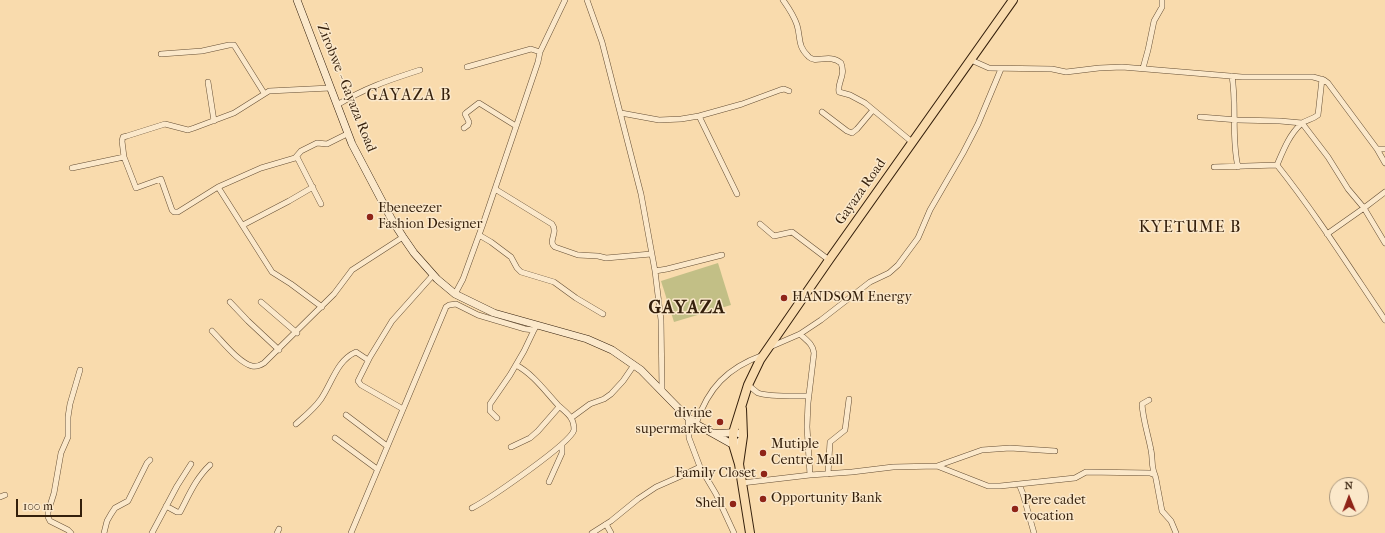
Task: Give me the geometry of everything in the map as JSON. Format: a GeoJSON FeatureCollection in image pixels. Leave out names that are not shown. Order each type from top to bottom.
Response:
{"type":"FeatureCollection","features":[{"type":"Feature","properties":{"kind":"main road","name":"Gayaza Road"},"geometry":{"type":"LineString","coordinates":[[750,533],[739,464],[733,444],[733,433],[748,385],[765,354],[829,260],[1011,1]]}},
{"type":"Feature","properties":{"kind":"main road","name":"Gayaza Road"},"geometry":{"type":"LineString","coordinates":[[739,464],[742,437],[742,406]]}},
{"type":"Feature","properties":{"kind":"street","name":"Zirobwe - Gayaza Road"},"geometry":{"type":"LineString","coordinates":[[297,0],[347,134],[376,190],[403,237],[414,253],[433,275],[455,294],[494,313],[536,328],[587,339],[612,350],[634,365],[662,390],[688,418],[708,432],[733,444]]}},
{"type":"Feature","properties":{"kind":"street"},"geometry":{"type":"LineString","coordinates":[[455,294],[463,279],[479,235],[538,62],[540,52],[565,0]]}},
{"type":"Feature","properties":{"kind":"street"},"geometry":{"type":"LineString","coordinates":[[587,0],[602,42],[641,194],[655,271],[661,320],[662,390]]}},
{"type":"Feature","properties":{"kind":"street"},"geometry":{"type":"LineString","coordinates":[[783,0],[797,24],[799,43],[808,56],[814,60],[830,58],[838,60],[841,63],[843,76],[838,87],[839,92],[850,95],[873,110],[912,142]]}},
{"type":"Feature","properties":{"kind":"street"},"geometry":{"type":"LineString","coordinates":[[1143,68],[1154,21],[1162,7],[1162,0]]}},
{"type":"Feature","properties":{"kind":"street"},"geometry":{"type":"LineString","coordinates":[[162,54],[202,51],[234,45],[264,93]]}},
{"type":"Feature","properties":{"kind":"street"},"geometry":{"type":"LineString","coordinates":[[467,67],[528,50],[534,49],[540,52]]}},
{"type":"Feature","properties":{"kind":"street"},"geometry":{"type":"LineString","coordinates":[[971,60],[989,68],[1001,69],[1052,69],[1070,72],[1112,67],[1143,68],[1232,76],[1313,77],[1322,79],[1328,83],[1377,149],[1385,163]]}},
{"type":"Feature","properties":{"kind":"street"},"geometry":{"type":"LineString","coordinates":[[770,347],[800,334],[821,320],[870,282],[893,270],[913,246],[930,210],[958,164],[978,124],[1001,69]]}},
{"type":"Feature","properties":{"kind":"street"},"geometry":{"type":"LineString","coordinates":[[337,105],[374,85],[420,70]]}},
{"type":"Feature","properties":{"kind":"street"},"geometry":{"type":"LineString","coordinates":[[1232,76],[1234,88],[1235,152],[1238,167]]}},
{"type":"Feature","properties":{"kind":"street"},"geometry":{"type":"LineString","coordinates":[[1200,117],[1302,123],[1313,119],[1318,115],[1322,79]]}},
{"type":"Feature","properties":{"kind":"street"},"geometry":{"type":"LineString","coordinates":[[208,82],[214,121]]}},
{"type":"Feature","properties":{"kind":"street"},"geometry":{"type":"LineString","coordinates":[[330,88],[274,90],[264,93],[234,113],[188,130],[165,124],[123,137],[124,157],[136,188],[157,180],[162,180],[172,210],[174,212],[178,212],[218,187],[261,168],[297,157],[301,151],[317,143],[327,144],[347,134]]}},
{"type":"Feature","properties":{"kind":"street"},"geometry":{"type":"LineString","coordinates":[[621,113],[659,120],[671,120],[699,116],[742,104],[780,90],[789,91]]}},
{"type":"Feature","properties":{"kind":"street"},"geometry":{"type":"LineString","coordinates":[[464,128],[469,122],[465,114],[478,103],[516,126]]}},
{"type":"Feature","properties":{"kind":"street"},"geometry":{"type":"LineString","coordinates":[[822,112],[847,131],[852,133],[873,110]]}},
{"type":"Feature","properties":{"kind":"street"},"geometry":{"type":"LineString","coordinates":[[699,116],[737,194]]}},
{"type":"Feature","properties":{"kind":"street"},"geometry":{"type":"LineString","coordinates":[[1277,165],[1286,145],[1302,123]]}},
{"type":"Feature","properties":{"kind":"street"},"geometry":{"type":"LineString","coordinates":[[1302,123],[1328,157],[1348,189],[1364,208],[1385,242]]}},
{"type":"Feature","properties":{"kind":"street"},"geometry":{"type":"LineString","coordinates":[[1377,149],[1385,149]]}},
{"type":"Feature","properties":{"kind":"street"},"geometry":{"type":"LineString","coordinates":[[72,168],[124,157]]}},
{"type":"Feature","properties":{"kind":"street"},"geometry":{"type":"LineString","coordinates":[[297,157],[321,204]]}},
{"type":"Feature","properties":{"kind":"street"},"geometry":{"type":"LineString","coordinates":[[1214,167],[1277,165]]}},
{"type":"Feature","properties":{"kind":"street"},"geometry":{"type":"LineString","coordinates":[[1277,165],[1327,234],[1385,320]]}},
{"type":"Feature","properties":{"kind":"street"},"geometry":{"type":"LineString","coordinates":[[218,187],[243,224],[272,272],[322,307]]}},
{"type":"Feature","properties":{"kind":"street"},"geometry":{"type":"LineString","coordinates":[[243,224],[313,187]]}},
{"type":"Feature","properties":{"kind":"street"},"geometry":{"type":"LineString","coordinates":[[495,189],[552,224],[555,230],[552,245],[555,247],[578,255],[606,258],[651,254]]}},
{"type":"Feature","properties":{"kind":"street"},"geometry":{"type":"LineString","coordinates":[[1327,234],[1385,192]]}},
{"type":"Feature","properties":{"kind":"street"},"geometry":{"type":"LineString","coordinates":[[760,224],[774,236],[780,236],[790,232],[794,233],[829,260]]}},
{"type":"Feature","properties":{"kind":"street"},"geometry":{"type":"LineString","coordinates":[[479,235],[511,257],[521,272],[554,282],[576,298],[603,314]]}},
{"type":"Feature","properties":{"kind":"street"},"geometry":{"type":"LineString","coordinates":[[212,331],[236,355],[251,366],[258,366],[264,363],[279,350],[322,307],[352,270],[403,237]]}},
{"type":"Feature","properties":{"kind":"street"},"geometry":{"type":"LineString","coordinates":[[655,271],[722,255]]}},
{"type":"Feature","properties":{"kind":"street"},"geometry":{"type":"LineString","coordinates":[[403,408],[358,383],[359,378],[368,360],[396,315],[433,275]]}},
{"type":"Feature","properties":{"kind":"street"},"geometry":{"type":"LineString","coordinates":[[230,302],[279,350]]}},
{"type":"Feature","properties":{"kind":"street"},"geometry":{"type":"LineString","coordinates":[[261,302],[297,332]]}},
{"type":"Feature","properties":{"kind":"street"},"geometry":{"type":"LineString","coordinates":[[351,533],[386,446],[449,304],[456,304],[478,315],[524,329],[536,328]]}},
{"type":"Feature","properties":{"kind":"street"},"geometry":{"type":"LineString","coordinates":[[497,418],[490,411],[490,404],[524,352],[536,328]]}},
{"type":"Feature","properties":{"kind":"street"},"geometry":{"type":"LineString","coordinates":[[800,334],[811,344],[814,353],[807,427],[810,475]]}},
{"type":"Feature","properties":{"kind":"street"},"geometry":{"type":"LineString","coordinates":[[296,424],[321,398],[343,361],[356,352],[368,360]]}},
{"type":"Feature","properties":{"kind":"street"},"geometry":{"type":"LineString","coordinates":[[696,424],[707,398],[722,379],[739,365],[765,354]]}},
{"type":"Feature","properties":{"kind":"street"},"geometry":{"type":"LineString","coordinates":[[472,508],[519,477],[562,444],[573,432],[574,428],[571,418],[528,372],[516,365]]}},
{"type":"Feature","properties":{"kind":"street"},"geometry":{"type":"LineString","coordinates":[[571,418],[590,404],[604,399],[611,394],[623,381],[634,365]]}},
{"type":"Feature","properties":{"kind":"street"},"geometry":{"type":"LineString","coordinates":[[71,533],[50,521],[48,512],[54,493],[61,453],[68,437],[68,417],[70,404],[80,370]]}},
{"type":"Feature","properties":{"kind":"street"},"geometry":{"type":"LineString","coordinates":[[748,385],[760,393],[786,396],[809,396]]}},
{"type":"Feature","properties":{"kind":"street"},"geometry":{"type":"LineString","coordinates":[[828,474],[830,442],[845,430],[849,399]]}},
{"type":"Feature","properties":{"kind":"street"},"geometry":{"type":"LineString","coordinates":[[1149,400],[1142,404],[1143,416],[1152,452],[1152,470],[1155,475],[1162,511],[1171,521],[1176,533]]}},
{"type":"Feature","properties":{"kind":"street"},"geometry":{"type":"LineString","coordinates":[[511,447],[530,438],[559,406]]}},
{"type":"Feature","properties":{"kind":"street"},"geometry":{"type":"LineString","coordinates":[[346,415],[386,446]]}},
{"type":"Feature","properties":{"kind":"street"},"geometry":{"type":"LineString","coordinates":[[688,418],[689,438],[700,467],[716,494],[734,533]]}},
{"type":"Feature","properties":{"kind":"street","name":"Zirobwe - Gayaza Road"},"geometry":{"type":"LineString","coordinates":[[708,432],[720,434],[739,433],[742,437]]}},
{"type":"Feature","properties":{"kind":"street"},"geometry":{"type":"LineString","coordinates":[[733,444],[738,443],[742,437]]}},
{"type":"Feature","properties":{"kind":"street"},"geometry":{"type":"LineString","coordinates":[[335,438],[377,469]]}},
{"type":"Feature","properties":{"kind":"street"},"geometry":{"type":"LineString","coordinates":[[549,482],[562,453],[562,444]]}},
{"type":"Feature","properties":{"kind":"street"},"geometry":{"type":"LineString","coordinates":[[742,483],[893,466],[937,466],[982,450],[1010,448],[1056,452]]}},
{"type":"Feature","properties":{"kind":"street"},"geometry":{"type":"LineString","coordinates":[[104,533],[110,514],[115,508],[128,501],[147,463],[150,460]]}},
{"type":"Feature","properties":{"kind":"street"},"geometry":{"type":"LineString","coordinates":[[152,533],[191,464]]}},
{"type":"Feature","properties":{"kind":"street"},"geometry":{"type":"LineString","coordinates":[[166,506],[176,512],[180,512],[200,475],[210,465]]}},
{"type":"Feature","properties":{"kind":"street"},"geometry":{"type":"LineString","coordinates":[[937,466],[988,486],[1075,478],[1086,472],[1146,473],[1155,475]]}},
{"type":"Feature","properties":{"kind":"street"},"geometry":{"type":"LineString","coordinates":[[592,533],[656,487],[700,467]]}},
{"type":"Feature","properties":{"kind":"street"},"geometry":{"type":"LineString","coordinates":[[1019,484],[1034,533]]}},
{"type":"Feature","properties":{"kind":"street"},"geometry":{"type":"LineString","coordinates":[[606,524],[611,533]]}},
{"type":"Feature","properties":{"kind":"shaded area"},"geometry":{"type":"Polygon","coordinates":[[[718,263],[731,305],[674,322],[661,281],[718,263]]]}},
{"type":"Feature","properties":{"kind":"place","name":"Ebeneezer Fashion Designer"},"geometry":{"type":"Point","coordinates":[370,217]}},
{"type":"Feature","properties":{"kind":"place","name":"HANDSOM Energy"},"geometry":{"type":"Point","coordinates":[784,298]}},
{"type":"Feature","properties":{"kind":"place","name":"divine supermarket"},"geometry":{"type":"Point","coordinates":[720,422]}},
{"type":"Feature","properties":{"kind":"place","name":"Mutiple Centre Mall"},"geometry":{"type":"Point","coordinates":[763,453]}},
{"type":"Feature","properties":{"kind":"place","name":"Family Closet"},"geometry":{"type":"Point","coordinates":[764,474]}},
{"type":"Feature","properties":{"kind":"place","name":"Opportunity Bank"},"geometry":{"type":"Point","coordinates":[763,499]}},
{"type":"Feature","properties":{"kind":"place","name":"Shell"},"geometry":{"type":"Point","coordinates":[733,504]}},
{"type":"Feature","properties":{"kind":"place","name":"Pere cadet vocation"},"geometry":{"type":"Point","coordinates":[1015,509]}},
{"type":"Feature","properties":{"kind":"district","name":"GAYAZA B"},"geometry":{"type":"Point","coordinates":[409,96]}},
{"type":"Feature","properties":{"kind":"district","name":"KYETUME B"},"geometry":{"type":"Point","coordinates":[1190,228]}},
{"type":"Feature","properties":{"kind":"district","name":"GAYAZA"},"geometry":{"type":"Point","coordinates":[687,309]}}]}
